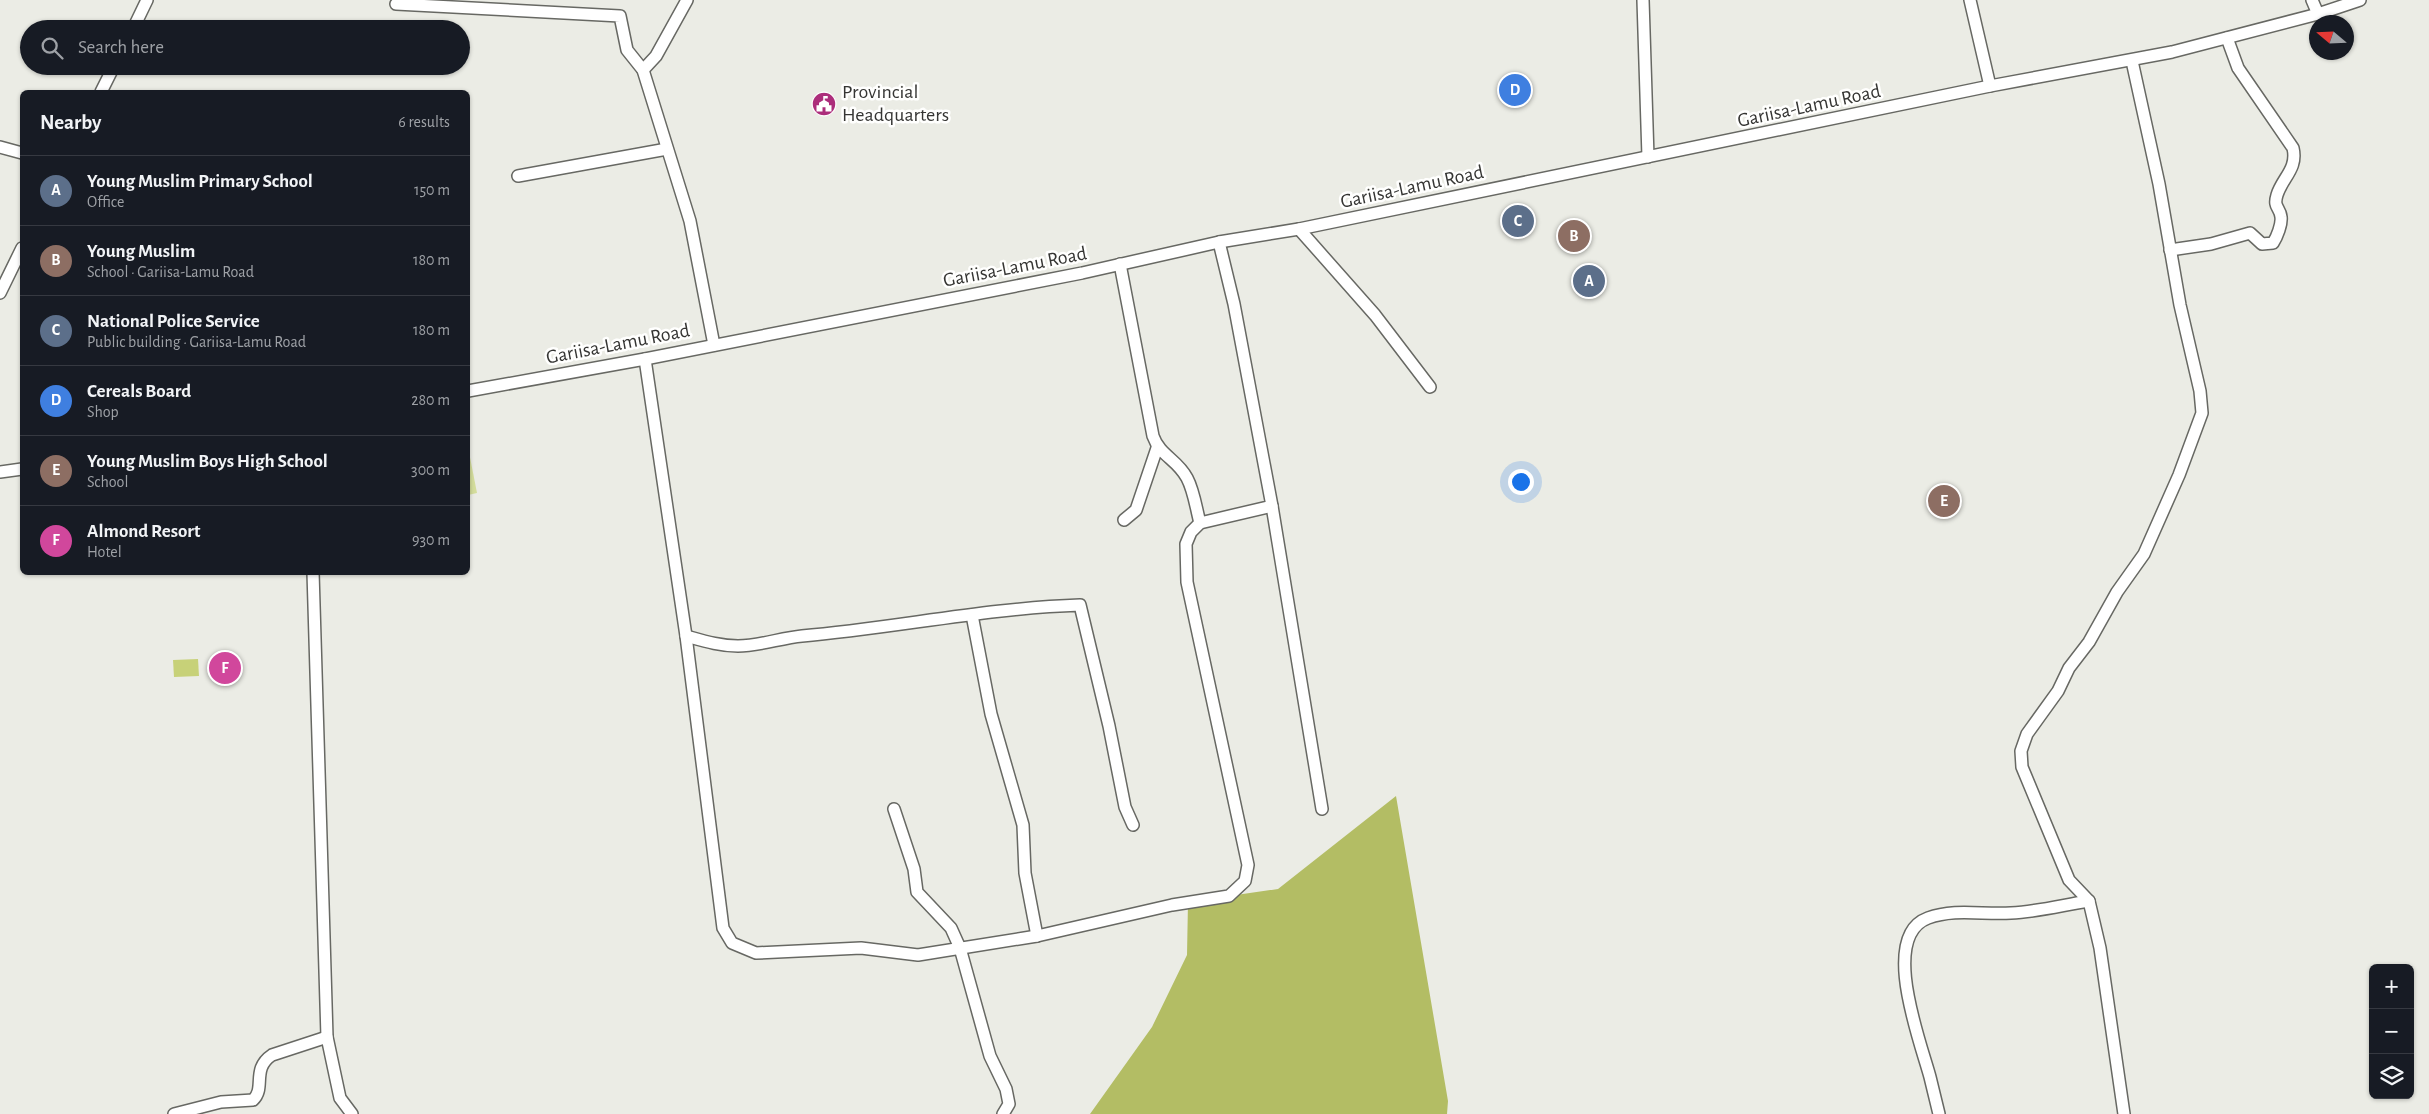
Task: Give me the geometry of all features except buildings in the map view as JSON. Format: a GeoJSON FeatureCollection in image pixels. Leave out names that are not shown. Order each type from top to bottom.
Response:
{"type":"FeatureCollection","features":[{"type":"Feature","properties":{"kind":"street"},"geometry":{"type":"LineString","coordinates":[[137,20],[147,0]]}},
{"type":"Feature","properties":{"kind":"street"},"geometry":{"type":"LineString","coordinates":[[643,70],[656,56],[687,0]]}},
{"type":"Feature","properties":{"kind":"street"},"geometry":{"type":"LineString","coordinates":[[1643,0],[1648,158]]}},
{"type":"Feature","properties":{"kind":"street"},"geometry":{"type":"LineString","coordinates":[[1970,0],[1990,86]]}},
{"type":"Feature","properties":{"kind":"street"},"geometry":{"type":"LineString","coordinates":[[2312,0],[2318,14]]}},
{"type":"Feature","properties":{"kind":"street","name":"Gariisa-Lamu Road"},"geometry":{"type":"LineString","coordinates":[[470,391],[645,359],[1120,264],[1219,242],[1299,229],[1990,86],[2132,61],[2318,14],[2360,0]]}},
{"type":"Feature","properties":{"kind":"street"},"geometry":{"type":"LineString","coordinates":[[396,4],[620,16],[627,50],[643,70],[690,221],[714,345]]}},
{"type":"Feature","properties":{"kind":"street"},"geometry":{"type":"LineString","coordinates":[[2170,250],[2211,244],[2250,233],[2261,243],[2268,244],[2274,242],[2279,230],[2281,217],[2275,204],[2277,193],[2290,172],[2294,157],[2293,148],[2238,68],[2227,38]]}},
{"type":"Feature","properties":{"kind":"street"},"geometry":{"type":"LineString","coordinates":[[2124,1114],[2100,948],[2089,901],[2069,880],[2022,767],[2021,751],[2027,734],[2058,691],[2069,668],[2089,642],[2117,592],[2144,554],[2179,475],[2200,419],[2202,400],[2170,250],[2159,184],[2132,61]]}},
{"type":"Feature","properties":{"kind":"street"},"geometry":{"type":"LineString","coordinates":[[102,90],[110,75]]}},
{"type":"Feature","properties":{"kind":"street"},"geometry":{"type":"LineString","coordinates":[[0,147],[20,152]]}},
{"type":"Feature","properties":{"kind":"street"},"geometry":{"type":"LineString","coordinates":[[518,176],[667,149]]}},
{"type":"Feature","properties":{"kind":"street"},"geometry":{"type":"LineString","coordinates":[[1299,229],[1375,315],[1430,387]]}},
{"type":"Feature","properties":{"kind":"street"},"geometry":{"type":"LineString","coordinates":[[1219,242],[1234,304],[1272,506],[1322,809]]}},
{"type":"Feature","properties":{"kind":"street"},"geometry":{"type":"LineString","coordinates":[[0,292],[20,252]]}},
{"type":"Feature","properties":{"kind":"street"},"geometry":{"type":"LineString","coordinates":[[1120,264],[1153,436],[1157,448],[1177,465],[1186,477],[1200,523]]}},
{"type":"Feature","properties":{"kind":"street"},"geometry":{"type":"LineString","coordinates":[[645,359],[686,636],[723,928],[732,943],[756,952],[861,948],[918,955],[1036,936],[1172,905],[1229,896],[1245,881],[1248,866],[1187,582],[1186,544],[1191,532],[1200,523],[1272,506]]}},
{"type":"Feature","properties":{"kind":"street"},"geometry":{"type":"LineString","coordinates":[[1124,520],[1136,510],[1157,448]]}},
{"type":"Feature","properties":{"kind":"street"},"geometry":{"type":"LineString","coordinates":[[0,472],[20,469]]}},
{"type":"Feature","properties":{"kind":"street"},"geometry":{"type":"LineString","coordinates":[[313,575],[327,1037],[340,1098],[352,1114]]}},
{"type":"Feature","properties":{"kind":"street"},"geometry":{"type":"LineString","coordinates":[[686,636],[718,645],[740,646],[783,637],[869,630],[972,615],[1080,605],[1109,726],[1125,808],[1133,825]]}},
{"type":"Feature","properties":{"kind":"street"},"geometry":{"type":"LineString","coordinates":[[972,615],[991,714],[1023,825],[1025,873],[1036,936]]}},
{"type":"Feature","properties":{"kind":"street"},"geometry":{"type":"LineString","coordinates":[[894,808],[914,869],[917,892],[952,928],[960,948],[990,1056],[1006,1089],[1009,1104],[1003,1114]]}},
{"type":"Feature","properties":{"kind":"street"},"geometry":{"type":"LineString","coordinates":[[1939,1114],[1909,999],[1904,960],[1912,931],[1925,919],[1945,914],[2025,912],[2089,901]]}},
{"type":"Feature","properties":{"kind":"street"},"geometry":{"type":"LineString","coordinates":[[174,1114],[221,1102],[253,1100],[257,1093],[260,1068],[264,1060],[272,1055],[327,1037]]}},
{"type":"Feature","properties":{"kind":"shaded area"},"geometry":{"type":"Polygon","coordinates":[[[470,457],[477,493],[470,495],[470,457]]]}},
{"type":"Feature","properties":{"kind":"shaded area"},"geometry":{"type":"Polygon","coordinates":[[[198,659],[199,676],[174,677],[173,660],[198,659]]]}},
{"type":"Feature","properties":{"kind":"shaded area"},"geometry":{"type":"Polygon","coordinates":[[[1396,796],[1448,1101],[1447,1114],[1090,1114],[1152,1027],[1187,955],[1188,902],[1278,889],[1396,796]]]}},
{"type":"Feature","properties":{"kind":"place","name":"Cereals Board"},"geometry":{"type":"Point","coordinates":[1515,90]}},
{"type":"Feature","properties":{"kind":"place","name":"Provincial Headquarters"},"geometry":{"type":"Point","coordinates":[824,104]}},
{"type":"Feature","properties":{"kind":"place","name":"National Police Service"},"geometry":{"type":"Point","coordinates":[1518,221]}},
{"type":"Feature","properties":{"kind":"place","name":"Young Muslim"},"geometry":{"type":"Point","coordinates":[1574,236]}},
{"type":"Feature","properties":{"kind":"place","name":"Young Muslim Primary School"},"geometry":{"type":"Point","coordinates":[1589,281]}},
{"type":"Feature","properties":{"kind":"place","name":"Young Muslim Boys High School"},"geometry":{"type":"Point","coordinates":[1944,501]}},
{"type":"Feature","properties":{"kind":"place","name":"Almond Resort"},"geometry":{"type":"Point","coordinates":[225,668]}}]}
